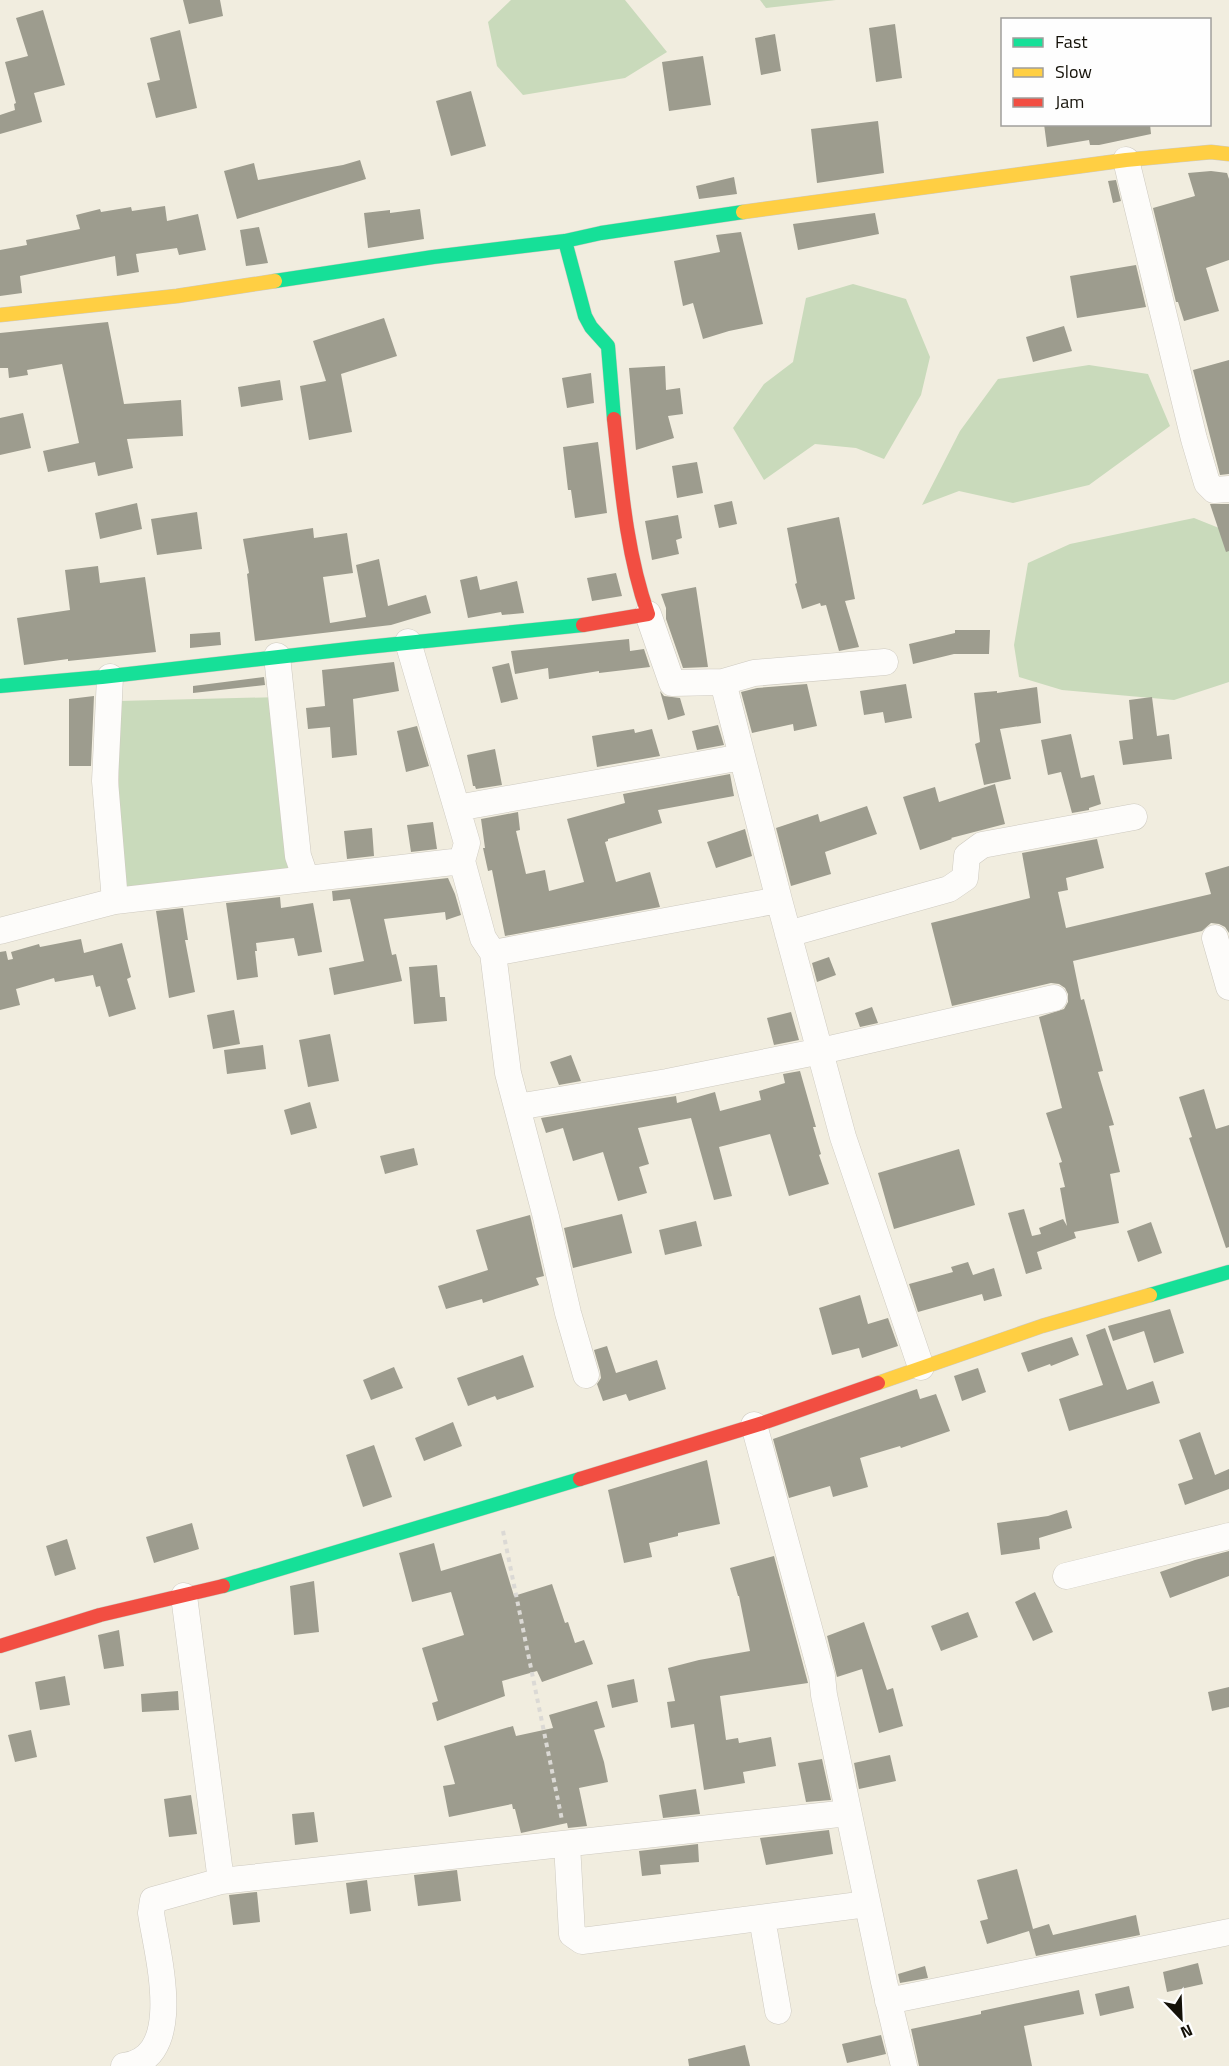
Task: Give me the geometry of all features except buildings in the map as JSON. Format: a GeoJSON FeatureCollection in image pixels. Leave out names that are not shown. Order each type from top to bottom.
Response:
{"type":"FeatureCollection","features":[{"type":"Feature","properties":{"kind":"street"},"geometry":{"type":"LineString","coordinates":[[0,315],[177,296],[434,257],[565,241],[601,233],[683,221],[1126,160],[1211,152],[1229,154]]}},
{"type":"Feature","properties":{"kind":"street"},"geometry":{"type":"LineString","coordinates":[[1126,160],[1194,439],[1207,483],[1214,490],[1229,489]]}},
{"type":"Feature","properties":{"kind":"street"},"geometry":{"type":"LineString","coordinates":[[565,241],[590,327],[603,336],[608,345],[615,428],[629,538],[640,594],[672,683],[723,682],[754,673],[885,662]]}},
{"type":"Feature","properties":{"kind":"street"},"geometry":{"type":"LineString","coordinates":[[0,686],[110,677],[277,656],[604,622],[648,614]]}},
{"type":"Feature","properties":{"kind":"street"},"geometry":{"type":"LineString","coordinates":[[408,642],[467,843],[462,861],[483,938],[493,952],[508,1073],[546,1217],[568,1313],[586,1375]]}},
{"type":"Feature","properties":{"kind":"street"},"geometry":{"type":"LineString","coordinates":[[277,656],[298,856],[306,879]]}},
{"type":"Feature","properties":{"kind":"street"},"geometry":{"type":"LineString","coordinates":[[110,677],[105,781],[115,901]]}},
{"type":"Feature","properties":{"kind":"street"},"geometry":{"type":"LineString","coordinates":[[723,682],[843,1137],[921,1367]]}},
{"type":"Feature","properties":{"kind":"street"},"geometry":{"type":"LineString","coordinates":[[457,808],[742,757]]}},
{"type":"Feature","properties":{"kind":"street"},"geometry":{"type":"LineString","coordinates":[[788,934],[949,889],[965,878],[967,856],[982,845],[1134,817]]}},
{"type":"Feature","properties":{"kind":"street"},"geometry":{"type":"LineString","coordinates":[[0,931],[115,901],[462,861]]}},
{"type":"Feature","properties":{"kind":"street"},"geometry":{"type":"LineString","coordinates":[[493,952],[779,900]]}},
{"type":"Feature","properties":{"kind":"street"},"geometry":{"type":"LineString","coordinates":[[1215,938],[1229,987]]}},
{"type":"Feature","properties":{"kind":"street"},"geometry":{"type":"LineString","coordinates":[[517,1107],[667,1082],[821,1052],[1054,998]]}},
{"type":"Feature","properties":{"kind":"street"},"geometry":{"type":"LineString","coordinates":[[0,1646],[100,1616],[227,1585],[498,1503],[754,1425],[1042,1326],[1229,1272]]}},
{"type":"Feature","properties":{"kind":"street"},"geometry":{"type":"LineString","coordinates":[[754,1425],[822,1676],[867,1904],[904,2066]]}},
{"type":"Feature","properties":{"kind":"street"},"geometry":{"type":"LineString","coordinates":[[1066,1576],[1229,1536]]}},
{"type":"Feature","properties":{"kind":"street"},"geometry":{"type":"LineString","coordinates":[[184,1596],[221,1881]]}},
{"type":"Feature","properties":{"kind":"street"},"geometry":{"type":"LineString","coordinates":[[124,2066],[137,2064],[152,2053],[160,2032],[165,2002],[151,1913],[153,1900],[221,1881],[848,1813]]}},
{"type":"Feature","properties":{"kind":"street"},"geometry":{"type":"LineString","coordinates":[[567,1844],[572,1934],[582,1941],[867,1904]]}},
{"type":"Feature","properties":{"kind":"street"},"geometry":{"type":"LineString","coordinates":[[762,1918],[778,2011]]}},
{"type":"Feature","properties":{"kind":"street"},"geometry":{"type":"LineString","coordinates":[[888,2001],[1229,1932]]}},
{"type":"Feature","properties":{"kind":"path"},"geometry":{"type":"LineString","coordinates":[[498,1503],[567,1844]]}},
{"type":"Feature","properties":{"kind":"shaded area"},"geometry":{"type":"Polygon","coordinates":[[[511,0],[625,0],[667,52],[625,78],[523,95],[497,66],[488,22],[511,0]]]}},
{"type":"Feature","properties":{"kind":"shaded area"},"geometry":{"type":"Polygon","coordinates":[[[760,0],[836,0],[766,8],[760,0]]]}},
{"type":"Feature","properties":{"kind":"shaded area"},"geometry":{"type":"Polygon","coordinates":[[[853,284],[906,299],[930,357],[921,395],[884,459],[856,448],[815,444],[764,480],[733,428],[764,384],[793,362],[806,298],[853,284]]]}},
{"type":"Feature","properties":{"kind":"shaded area"},"geometry":{"type":"Polygon","coordinates":[[[1089,365],[1148,374],[1170,426],[1089,485],[1013,503],[959,491],[922,505],[960,431],[998,379],[1089,365]]]}},
{"type":"Feature","properties":{"kind":"shaded area"},"geometry":{"type":"Polygon","coordinates":[[[1194,518],[1229,532],[1229,682],[1174,700],[1062,690],[1019,677],[1014,645],[1028,563],[1070,544],[1194,518]]]}},
{"type":"Feature","properties":{"kind":"shaded area"},"geometry":{"type":"Polygon","coordinates":[[[280,697],[301,880],[127,899],[119,883],[119,701],[280,697]]]}},
{"type":"Feature","properties":{"kind":"traffic: fast"},"geometry":{"type":"LineString","coordinates":[[275,281],[433,257],[565,241],[601,233],[743,212]]}},
{"type":"Feature","properties":{"kind":"traffic: fast"},"geometry":{"type":"LineString","coordinates":[[565,241],[585,316],[591,327],[608,346],[614,419]]}},
{"type":"Feature","properties":{"kind":"traffic: fast"},"geometry":{"type":"LineString","coordinates":[[0,686],[583,625]]}},
{"type":"Feature","properties":{"kind":"traffic: fast"},"geometry":{"type":"LineString","coordinates":[[1150,1295],[1229,1272]]}},
{"type":"Feature","properties":{"kind":"traffic: fast"},"geometry":{"type":"LineString","coordinates":[[223,1586],[580,1479]]}},
{"type":"Feature","properties":{"kind":"traffic: slow"},"geometry":{"type":"LineString","coordinates":[[743,212],[1126,160],[1211,152],[1229,154]]}},
{"type":"Feature","properties":{"kind":"traffic: slow"},"geometry":{"type":"LineString","coordinates":[[0,315],[177,296],[275,281]]}},
{"type":"Feature","properties":{"kind":"traffic: slow"},"geometry":{"type":"LineString","coordinates":[[878,1383],[1042,1326],[1150,1295]]}},
{"type":"Feature","properties":{"kind":"traffic: jam"},"geometry":{"type":"LineString","coordinates":[[583,625],[648,614],[629,542],[614,419]]}},
{"type":"Feature","properties":{"kind":"traffic: jam"},"geometry":{"type":"LineString","coordinates":[[580,1479],[763,1423],[878,1383]]}},
{"type":"Feature","properties":{"kind":"traffic: jam"},"geometry":{"type":"LineString","coordinates":[[0,1646],[100,1615],[223,1586]]}}]}
